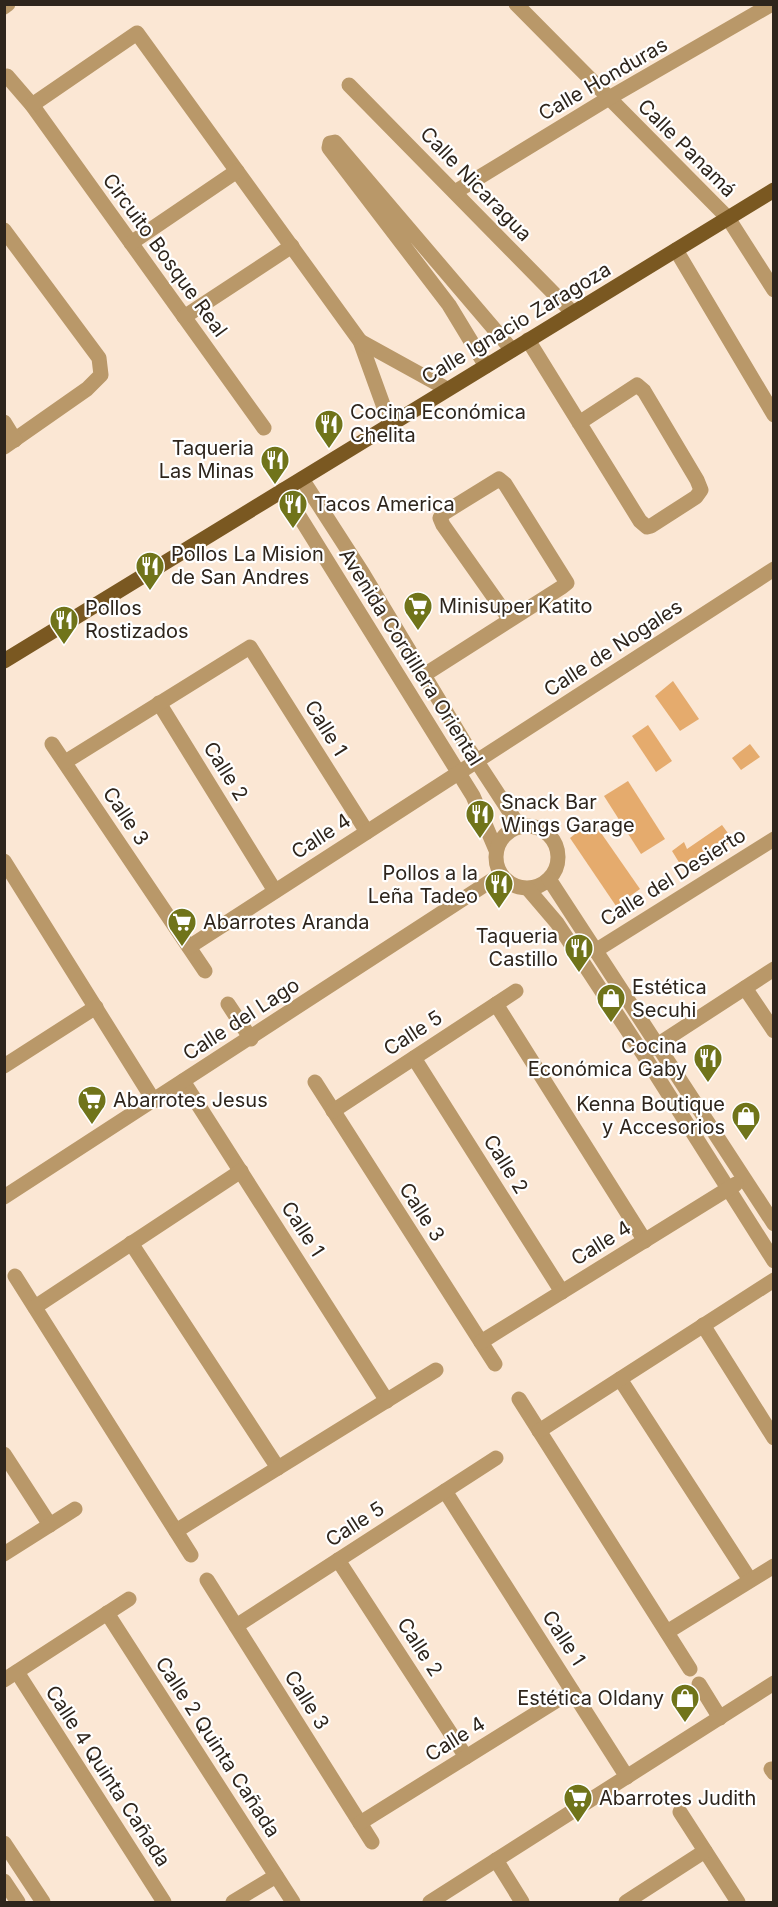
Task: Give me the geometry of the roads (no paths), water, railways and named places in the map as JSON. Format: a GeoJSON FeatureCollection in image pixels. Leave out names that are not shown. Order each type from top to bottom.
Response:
{"type":"FeatureCollection","features":[{"type":"Feature","properties":{"kind":"main road","name":"Calle Ignacio Zaragoza"},"geometry":{"type":"LineString","coordinates":[[4,661],[774,190]]}},
{"type":"Feature","properties":{"kind":"street","name":"Calle Panamá"},"geometry":{"type":"LineString","coordinates":[[516,4],[728,218],[774,290]]}},
{"type":"Feature","properties":{"kind":"street","name":"Calle Honduras"},"geometry":{"type":"LineString","coordinates":[[456,192],[609,98],[772,4]]}},
{"type":"Feature","properties":{"kind":"street"},"geometry":{"type":"LineString","coordinates":[[32,105],[137,33],[360,341],[390,424]]}},
{"type":"Feature","properties":{"kind":"street","name":"Circuito Bosque Real"},"geometry":{"type":"LineString","coordinates":[[8,76],[32,105],[264,428]]}},
{"type":"Feature","properties":{"kind":"street","name":"Calle Nicaragua"},"geometry":{"type":"LineString","coordinates":[[349,85],[573,313]]}},
{"type":"Feature","properties":{"kind":"street"},"geometry":{"type":"LineString","coordinates":[[486,366],[449,305],[329,148],[330,143],[335,142],[512,350]]}},
{"type":"Feature","properties":{"kind":"street"},"geometry":{"type":"LineString","coordinates":[[131,243],[237,171]]}},
{"type":"Feature","properties":{"kind":"street"},"geometry":{"type":"LineString","coordinates":[[4,230],[99,358],[100,375],[87,389],[10,443],[4,422]]}},
{"type":"Feature","properties":{"kind":"street"},"geometry":{"type":"LineString","coordinates":[[184,317],[292,246]]}},
{"type":"Feature","properties":{"kind":"street"},"geometry":{"type":"LineString","coordinates":[[676,249],[774,415]]}},
{"type":"Feature","properties":{"kind":"street"},"geometry":{"type":"LineString","coordinates":[[449,305],[464,294]]}},
{"type":"Feature","properties":{"kind":"street"},"geometry":{"type":"LineString","coordinates":[[528,340],[579,423],[640,521],[647,527],[651,526],[696,497],[701,490],[644,391],[637,385],[579,423]]}},
{"type":"Feature","properties":{"kind":"street"},"geometry":{"type":"LineString","coordinates":[[360,341],[447,389]]}},
{"type":"Feature","properties":{"kind":"street","name":"Avenida Cordillera Oriental"},"geometry":{"type":"LineString","coordinates":[[302,478],[476,761],[519,826]]}},
{"type":"Feature","properties":{"kind":"street"},"geometry":{"type":"LineString","coordinates":[[424,675],[510,620],[567,583],[505,483],[499,479],[444,513],[440,518],[510,620]]}},
{"type":"Feature","properties":{"kind":"street","name":"Avenida Cordillera Oriental"},"geometry":{"type":"LineString","coordinates":[[283,490],[459,772],[473,796],[496,850]]}},
{"type":"Feature","properties":{"kind":"street","name":"Calle de Nogales"},"geometry":{"type":"LineString","coordinates":[[476,761],[774,569]]}},
{"type":"Feature","properties":{"kind":"street"},"geometry":{"type":"LineString","coordinates":[[341,584],[362,573]]}},
{"type":"Feature","properties":{"kind":"street","name":"Calle 1"},"geometry":{"type":"LineString","coordinates":[[159,703],[250,647],[367,832]]}},
{"type":"Feature","properties":{"kind":"street"},"geometry":{"type":"LineString","coordinates":[[65,762],[159,703]]}},
{"type":"Feature","properties":{"kind":"street","name":"Calle 2"},"geometry":{"type":"LineString","coordinates":[[159,703],[275,891]]}},
{"type":"Feature","properties":{"kind":"street","name":"Calle 3"},"geometry":{"type":"LineString","coordinates":[[52,744],[205,971]]}},
{"type":"Feature","properties":{"kind":"street","name":"Calle 4"},"geometry":{"type":"LineString","coordinates":[[189,947],[476,761]]}},
{"type":"Feature","properties":{"kind":"street"},"geometry":{"type":"LineString","coordinates":[[531,825],[551,836],[557,847],[559,858],[556,870],[549,879],[540,886],[528,889],[517,887],[500,875],[495,861],[500,839],[519,826],[531,825]]}},
{"type":"Feature","properties":{"kind":"street","name":"Calle del Desierto"},"geometry":{"type":"LineString","coordinates":[[595,951],[774,839]]}},
{"type":"Feature","properties":{"kind":"street"},"geometry":{"type":"LineString","coordinates":[[4,861],[154,1101]]}},
{"type":"Feature","properties":{"kind":"street","name":"Calle del Lago"},"geometry":{"type":"LineString","coordinates":[[4,1197],[500,875]]}},
{"type":"Feature","properties":{"kind":"street"},"geometry":{"type":"LineString","coordinates":[[549,879],[774,1224]]}},
{"type":"Feature","properties":{"kind":"street"},"geometry":{"type":"LineString","coordinates":[[528,889],[557,924],[643,1054],[774,1261]]}},
{"type":"Feature","properties":{"kind":"street"},"geometry":{"type":"LineString","coordinates":[[643,1054],[774,969]]}},
{"type":"Feature","properties":{"kind":"street"},"geometry":{"type":"LineString","coordinates":[[745,988],[774,1031]]}},
{"type":"Feature","properties":{"kind":"street","name":"Calle 5"},"geometry":{"type":"LineString","coordinates":[[333,1111],[516,991]]}},
{"type":"Feature","properties":{"kind":"street"},"geometry":{"type":"LineString","coordinates":[[228,1004],[250,1039]]}},
{"type":"Feature","properties":{"kind":"street"},"geometry":{"type":"LineString","coordinates":[[496,1004],[645,1240]]}},
{"type":"Feature","properties":{"kind":"street"},"geometry":{"type":"LineString","coordinates":[[7,1059],[96,1007]]}},
{"type":"Feature","properties":{"kind":"street","name":"Calle 2"},"geometry":{"type":"LineString","coordinates":[[414,1058],[562,1292]]}},
{"type":"Feature","properties":{"kind":"street","name":"Calle 1"},"geometry":{"type":"LineString","coordinates":[[183,1081],[387,1401]]}},
{"type":"Feature","properties":{"kind":"street","name":"Calle 3"},"geometry":{"type":"LineString","coordinates":[[315,1082],[495,1364]]}},
{"type":"Feature","properties":{"kind":"street"},"geometry":{"type":"LineString","coordinates":[[35,1307],[241,1171]]}},
{"type":"Feature","properties":{"kind":"street","name":"Calle 4"},"geometry":{"type":"LineString","coordinates":[[481,1342],[744,1179]]}},
{"type":"Feature","properties":{"kind":"street"},"geometry":{"type":"LineString","coordinates":[[131,1243],[278,1468]]}},
{"type":"Feature","properties":{"kind":"street"},"geometry":{"type":"LineString","coordinates":[[15,1276],[192,1555]]}},
{"type":"Feature","properties":{"kind":"street"},"geometry":{"type":"LineString","coordinates":[[539,1431],[774,1280]]}},
{"type":"Feature","properties":{"kind":"street"},"geometry":{"type":"LineString","coordinates":[[703,1325],[774,1438]]}},
{"type":"Feature","properties":{"kind":"street"},"geometry":{"type":"LineString","coordinates":[[177,1532],[436,1370]]}},
{"type":"Feature","properties":{"kind":"street"},"geometry":{"type":"LineString","coordinates":[[620,1379],[750,1580]]}},
{"type":"Feature","properties":{"kind":"street"},"geometry":{"type":"LineString","coordinates":[[519,1399],[690,1669]]}},
{"type":"Feature","properties":{"kind":"street"},"geometry":{"type":"LineString","coordinates":[[4,1454],[51,1525]]}},
{"type":"Feature","properties":{"kind":"street","name":"Calle 5"},"geometry":{"type":"LineString","coordinates":[[236,1626],[496,1458]]}},
{"type":"Feature","properties":{"kind":"street","name":"Calle 1"},"geometry":{"type":"LineString","coordinates":[[445,1491],[627,1777]]}},
{"type":"Feature","properties":{"kind":"street"},"geometry":{"type":"LineString","coordinates":[[4,1554],[75,1509]]}},
{"type":"Feature","properties":{"kind":"street","name":"Calle 2"},"geometry":{"type":"LineString","coordinates":[[338,1560],[466,1757]]}},
{"type":"Feature","properties":{"kind":"street"},"geometry":{"type":"LineString","coordinates":[[667,1632],[774,1566]]}},
{"type":"Feature","properties":{"kind":"street","name":"Calle 3"},"geometry":{"type":"LineString","coordinates":[[207,1580],[372,1842]]}},
{"type":"Feature","properties":{"kind":"street"},"geometry":{"type":"LineString","coordinates":[[11,1676],[129,1599]]}},
{"type":"Feature","properties":{"kind":"street","name":"Calle 2 Quinta Cañada"},"geometry":{"type":"LineString","coordinates":[[107,1613],[293,1902]]}},
{"type":"Feature","properties":{"kind":"street","name":"Calle 4 Quinta Cañada"},"geometry":{"type":"LineString","coordinates":[[11,1676],[164,1902]]}},
{"type":"Feature","properties":{"kind":"street"},"geometry":{"type":"LineString","coordinates":[[430,1902],[774,1683]]}},
{"type":"Feature","properties":{"kind":"street"},"geometry":{"type":"LineString","coordinates":[[699,1684],[720,1718]]}},
{"type":"Feature","properties":{"kind":"street","name":"Calle 4"},"geometry":{"type":"LineString","coordinates":[[360,1823],[572,1691]]}},
{"type":"Feature","properties":{"kind":"street"},"geometry":{"type":"LineString","coordinates":[[680,1812],[738,1902]]}},
{"type":"Feature","properties":{"kind":"street"},"geometry":{"type":"LineString","coordinates":[[4,1843],[43,1902]]}},
{"type":"Feature","properties":{"kind":"street"},"geometry":{"type":"LineString","coordinates":[[626,1902],[705,1851]]}},
{"type":"Feature","properties":{"kind":"street"},"geometry":{"type":"LineString","coordinates":[[496,1860],[522,1902]]}},
{"type":"Feature","properties":{"kind":"street"},"geometry":{"type":"LineString","coordinates":[[233,1902],[276,1876]]}},
{"type":"Feature","properties":{"kind":"street"},"geometry":{"type":"LineString","coordinates":[[4,1881],[18,1902]]}},
{"type":"Feature","properties":{"kind":"place","name":"Cocina Económica Chelita"},"geometry":{"type":"Point","coordinates":[329,450]}},
{"type":"Feature","properties":{"kind":"place","name":"Taqueria Las Minas"},"geometry":{"type":"Point","coordinates":[275,486]}},
{"type":"Feature","properties":{"kind":"place","name":"Tacos America"},"geometry":{"type":"Point","coordinates":[293,530]}},
{"type":"Feature","properties":{"kind":"place","name":"Pollos La Mision de San Andres"},"geometry":{"type":"Point","coordinates":[150,592]}},
{"type":"Feature","properties":{"kind":"place","name":"Minisuper Katito"},"geometry":{"type":"Point","coordinates":[418,632]}},
{"type":"Feature","properties":{"kind":"place","name":"Pollos Rostizados"},"geometry":{"type":"Point","coordinates":[64,646]}},
{"type":"Feature","properties":{"kind":"place","name":"Snack Bar Wings Garage"},"geometry":{"type":"Point","coordinates":[480,840]}},
{"type":"Feature","properties":{"kind":"place","name":"Pollos a la Leña Tadeo"},"geometry":{"type":"Point","coordinates":[499,910]}},
{"type":"Feature","properties":{"kind":"place","name":"Abarrotes Aranda"},"geometry":{"type":"Point","coordinates":[182,948]}},
{"type":"Feature","properties":{"kind":"place","name":"Taqueria Castillo"},"geometry":{"type":"Point","coordinates":[579,974]}},
{"type":"Feature","properties":{"kind":"place","name":"Estética Secuhi"},"geometry":{"type":"Point","coordinates":[611,1024]}},
{"type":"Feature","properties":{"kind":"place","name":"Cocina Económica Gaby"},"geometry":{"type":"Point","coordinates":[708,1084]}},
{"type":"Feature","properties":{"kind":"place","name":"Abarrotes Jesus"},"geometry":{"type":"Point","coordinates":[92,1126]}},
{"type":"Feature","properties":{"kind":"place","name":"Kenna Boutique y Accesorios"},"geometry":{"type":"Point","coordinates":[746,1142]}},
{"type":"Feature","properties":{"kind":"place","name":"Estética Oldany"},"geometry":{"type":"Point","coordinates":[685,1724]}},
{"type":"Feature","properties":{"kind":"place","name":"Abarrotes Judith"},"geometry":{"type":"Point","coordinates":[578,1824]}}]}
